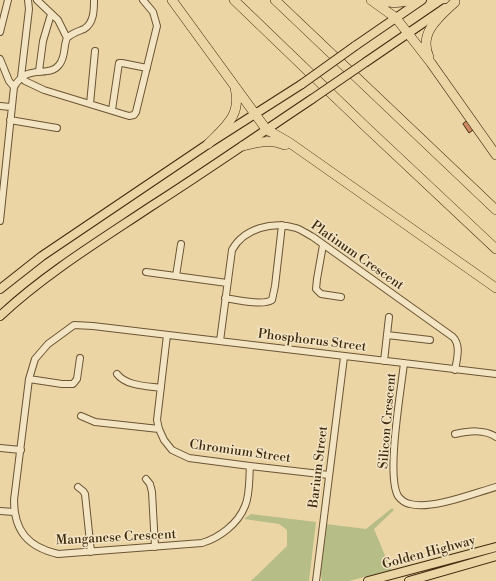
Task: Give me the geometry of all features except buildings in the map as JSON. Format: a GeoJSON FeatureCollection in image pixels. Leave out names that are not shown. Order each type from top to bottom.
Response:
{"type":"FeatureCollection","features":[{"type":"Feature","properties":{"kind":"highway"},"geometry":{"type":"LineString","coordinates":[[172,0],[266,129],[299,150],[496,288]]}},
{"type":"Feature","properties":{"kind":"highway"},"geometry":{"type":"LineString","coordinates":[[234,0],[496,249]]}},
{"type":"Feature","properties":{"kind":"highway"},"geometry":{"type":"LineString","coordinates":[[275,0],[496,210]]}},
{"type":"Feature","properties":{"kind":"highway"},"geometry":{"type":"LineString","coordinates":[[371,0],[396,18],[431,63],[496,155]]}},
{"type":"Feature","properties":{"kind":"highway"},"geometry":{"type":"LineString","coordinates":[[378,0],[393,3],[413,0]]}},
{"type":"Feature","properties":{"kind":"highway"},"geometry":{"type":"LineString","coordinates":[[431,63],[427,53],[426,42],[428,33],[431,26],[456,1]]}},
{"type":"Feature","properties":{"kind":"highway"},"geometry":{"type":"LineString","coordinates":[[208,144],[228,125],[234,115],[237,100],[234,85]]}},
{"type":"Feature","properties":{"kind":"highway"},"geometry":{"type":"LineString","coordinates":[[244,146],[262,141],[271,141],[299,150]]}},
{"type":"Feature","properties":{"kind":"main road"},"geometry":{"type":"LineString","coordinates":[[0,289],[42,256],[208,144],[302,84],[422,0]]}},
{"type":"Feature","properties":{"kind":"main road"},"geometry":{"type":"LineString","coordinates":[[0,316],[18,299],[62,266],[244,146],[266,129],[456,1]]}},
{"type":"Feature","properties":{"kind":"main road","name":"Golden Highway"},"geometry":{"type":"LineString","coordinates":[[368,581],[496,547]]}},
{"type":"Feature","properties":{"kind":"main road","name":"Golden Highway"},"geometry":{"type":"LineString","coordinates":[[409,581],[496,556]]}},
{"type":"Feature","properties":{"kind":"street"},"geometry":{"type":"LineString","coordinates":[[0,32],[8,0]]}},
{"type":"Feature","properties":{"kind":"street"},"geometry":{"type":"LineString","coordinates":[[21,77],[29,9],[28,0]]}},
{"type":"Feature","properties":{"kind":"street"},"geometry":{"type":"LineString","coordinates":[[37,0],[60,23],[67,38]]}},
{"type":"Feature","properties":{"kind":"street"},"geometry":{"type":"LineString","coordinates":[[0,221],[14,86],[21,77],[26,74],[50,70],[59,66],[64,55],[67,38],[88,26],[93,14],[94,0]]}},
{"type":"Feature","properties":{"kind":"street"},"geometry":{"type":"LineString","coordinates":[[21,77],[25,81],[44,90],[129,116],[135,114],[157,26],[153,12],[143,0]]}},
{"type":"Feature","properties":{"kind":"street"},"geometry":{"type":"LineString","coordinates":[[39,71],[43,41],[51,14]]}},
{"type":"Feature","properties":{"kind":"street"},"geometry":{"type":"LineString","coordinates":[[90,104],[95,51]]}},
{"type":"Feature","properties":{"kind":"street"},"geometry":{"type":"LineString","coordinates":[[0,59],[9,81],[14,86]]}},
{"type":"Feature","properties":{"kind":"street"},"geometry":{"type":"LineString","coordinates":[[112,110],[119,63],[122,62],[147,68]]}},
{"type":"Feature","properties":{"kind":"street"},"geometry":{"type":"LineString","coordinates":[[0,106],[11,108]]}},
{"type":"Feature","properties":{"kind":"street"},"geometry":{"type":"LineString","coordinates":[[10,120],[57,128]]}},
{"type":"Feature","properties":{"kind":"street","name":"Platinum Crescent"},"geometry":{"type":"LineString","coordinates":[[220,341],[226,298],[226,283],[232,250],[235,244],[262,226],[282,226],[298,229],[313,237],[453,337],[458,346],[455,370]]}},
{"type":"Feature","properties":{"kind":"street"},"geometry":{"type":"LineString","coordinates":[[226,298],[262,303],[272,300],[276,286],[282,226]]}},
{"type":"Feature","properties":{"kind":"street"},"geometry":{"type":"LineString","coordinates":[[176,276],[181,244]]}},
{"type":"Feature","properties":{"kind":"street"},"geometry":{"type":"LineString","coordinates":[[323,245],[316,279],[316,289],[321,294],[341,297]]}},
{"type":"Feature","properties":{"kind":"street"},"geometry":{"type":"LineString","coordinates":[[146,272],[226,283]]}},
{"type":"Feature","properties":{"kind":"street"},"geometry":{"type":"LineString","coordinates":[[384,361],[389,317]]}},
{"type":"Feature","properties":{"kind":"street","name":"Manganese Crescent"},"geometry":{"type":"LineString","coordinates":[[167,335],[74,325],[48,344],[40,352],[32,364],[29,379],[14,500],[14,512],[20,528],[33,545],[58,554],[155,548],[202,543],[212,540],[239,518],[246,506],[250,466]]}},
{"type":"Feature","properties":{"kind":"street","name":"Phosphorus Street"},"geometry":{"type":"LineString","coordinates":[[167,335],[455,370]]}},
{"type":"Feature","properties":{"kind":"street","name":"Chromium Street"},"geometry":{"type":"LineString","coordinates":[[167,335],[157,420],[164,440],[172,450],[189,458],[329,475]]}},
{"type":"Feature","properties":{"kind":"street"},"geometry":{"type":"LineString","coordinates":[[387,335],[430,340]]}},
{"type":"Feature","properties":{"kind":"street","name":"Barium Street"},"geometry":{"type":"LineString","coordinates":[[316,581],[344,357]]}},
{"type":"Feature","properties":{"kind":"street"},"geometry":{"type":"LineString","coordinates":[[29,379],[72,384],[77,379],[80,358]]}},
{"type":"Feature","properties":{"kind":"street","name":"Silicon Crescent"},"geometry":{"type":"LineString","coordinates":[[404,363],[394,448],[393,474],[400,499],[410,504],[435,504],[496,487]]}},
{"type":"Feature","properties":{"kind":"street"},"geometry":{"type":"LineString","coordinates":[[455,370],[496,374]]}},
{"type":"Feature","properties":{"kind":"street"},"geometry":{"type":"LineString","coordinates":[[117,374],[126,382],[161,388]]}},
{"type":"Feature","properties":{"kind":"street"},"geometry":{"type":"LineString","coordinates":[[81,416],[95,422],[159,429]]}},
{"type":"Feature","properties":{"kind":"street"},"geometry":{"type":"LineString","coordinates":[[455,434],[472,431],[490,433],[496,437]]}},
{"type":"Feature","properties":{"kind":"street"},"geometry":{"type":"LineString","coordinates":[[0,448],[20,450]]}},
{"type":"Feature","properties":{"kind":"street"},"geometry":{"type":"LineString","coordinates":[[146,479],[150,484],[152,492],[155,548]]}},
{"type":"Feature","properties":{"kind":"street"},"geometry":{"type":"LineString","coordinates":[[78,487],[85,494],[91,552]]}},
{"type":"Feature","properties":{"kind":"street"},"geometry":{"type":"LineString","coordinates":[[0,511],[14,512]]}},
{"type":"Feature","properties":{"kind":"green space"},"geometry":{"type":"Polygon","coordinates":[[[392,508],[394,510],[374,529],[391,570],[349,581],[322,581],[320,572],[326,524],[366,529],[392,508]]]}},
{"type":"Feature","properties":{"kind":"green space"},"geometry":{"type":"Polygon","coordinates":[[[251,514],[316,522],[309,581],[251,581],[287,546],[287,530],[279,524],[244,519],[251,514]]]}}]}
